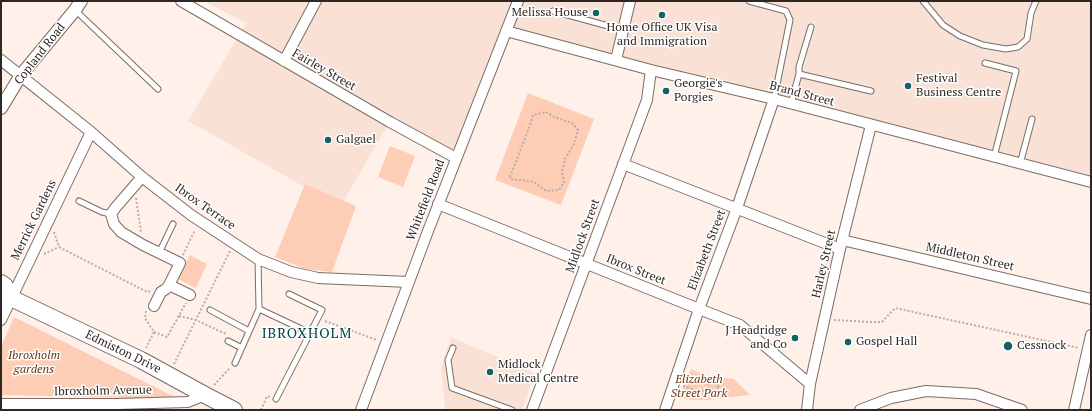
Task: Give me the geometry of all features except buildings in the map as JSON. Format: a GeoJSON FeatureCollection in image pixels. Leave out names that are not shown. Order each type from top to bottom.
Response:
{"type":"FeatureCollection","features":[{"type":"Feature","properties":{"kind":"main road","name":"Edmiston Drive"},"geometry":{"type":"LineString","coordinates":[[1,284],[5,286],[6,299],[141,360],[234,410]]}},
{"type":"Feature","properties":{"kind":"street","name":"Fairley Street"},"geometry":{"type":"LineString","coordinates":[[181,1],[390,122],[456,158]]}},
{"type":"Feature","properties":{"kind":"street"},"geometry":{"type":"LineString","coordinates":[[284,61],[316,1]]}},
{"type":"Feature","properties":{"kind":"street","name":"Whitefield Road"},"geometry":{"type":"LineString","coordinates":[[361,410],[438,204],[518,1]]}},
{"type":"Feature","properties":{"kind":"street"},"geometry":{"type":"LineString","coordinates":[[616,60],[630,1]]}},
{"type":"Feature","properties":{"kind":"street","name":"Copland Road"},"geometry":{"type":"LineString","coordinates":[[1,108],[21,75],[78,6]]}},
{"type":"Feature","properties":{"kind":"street","name":"Brand Street"},"geometry":{"type":"LineString","coordinates":[[506,31],[651,70],[774,99],[1091,182]]}},
{"type":"Feature","properties":{"kind":"street","name":"Ibrox Terrace"},"geometry":{"type":"LineString","coordinates":[[1,60],[91,132],[142,177],[199,221],[258,259],[291,272],[318,278],[334,280],[409,282]]}},
{"type":"Feature","properties":{"kind":"street","name":"Midlock Street"},"geometry":{"type":"LineString","coordinates":[[532,410],[647,100],[651,70]]}},
{"type":"Feature","properties":{"kind":"street","name":"Elizabeth Street"},"geometry":{"type":"LineString","coordinates":[[665,410],[774,99]]}},
{"type":"Feature","properties":{"kind":"street","name":"Harley Street"},"geometry":{"type":"LineString","coordinates":[[807,410],[810,384],[841,244],[871,125]]}},
{"type":"Feature","properties":{"kind":"street","name":"Merrick Gardens"},"geometry":{"type":"LineString","coordinates":[[1,320],[6,299],[49,220],[91,132]]}},
{"type":"Feature","properties":{"kind":"street","name":"Middleton Street"},"geometry":{"type":"LineString","coordinates":[[623,164],[737,208],[841,244],[1091,299]]}},
{"type":"Feature","properties":{"kind":"street"},"geometry":{"type":"LineString","coordinates":[[142,177],[116,207],[112,214],[114,224],[121,232],[143,245],[180,263],[169,285],[161,292],[150,306]]}},
{"type":"Feature","properties":{"kind":"street","name":"Ibrox Street"},"geometry":{"type":"LineString","coordinates":[[438,204],[699,310],[740,325],[810,384]]}},
{"type":"Feature","properties":{"kind":"street"},"geometry":{"type":"LineString","coordinates":[[169,285],[190,295]]}},
{"type":"Feature","properties":{"kind":"street"},"geometry":{"type":"LineString","coordinates":[[1074,410],[1091,335]]}},
{"type":"Feature","properties":{"kind":"street"},"geometry":{"type":"LineString","coordinates":[[860,410],[891,398],[926,391],[976,394],[1022,410]]}},
{"type":"Feature","properties":{"kind":"street","name":"Ibroxholm Avenue"},"geometry":{"type":"LineString","coordinates":[[1,404],[117,407],[188,402],[205,395]]}},
{"type":"Feature","properties":{"kind":"lane"},"geometry":{"type":"LineString","coordinates":[[749,1],[786,11],[790,20],[774,99]]}},
{"type":"Feature","properties":{"kind":"lane"},"geometry":{"type":"LineString","coordinates":[[923,1],[943,26],[960,36],[984,45],[1006,49],[1018,47],[1027,39],[1031,13],[1036,1]]}},
{"type":"Feature","properties":{"kind":"lane"},"geometry":{"type":"LineString","coordinates":[[78,6],[158,89]]}},
{"type":"Feature","properties":{"kind":"lane"},"geometry":{"type":"LineString","coordinates":[[553,11],[623,30]]}},
{"type":"Feature","properties":{"kind":"lane"},"geometry":{"type":"LineString","coordinates":[[791,104],[799,74],[799,67],[811,27]]}},
{"type":"Feature","properties":{"kind":"lane"},"geometry":{"type":"LineString","coordinates":[[985,63],[1016,71],[994,157]]}},
{"type":"Feature","properties":{"kind":"lane"},"geometry":{"type":"LineString","coordinates":[[799,74],[871,91]]}},
{"type":"Feature","properties":{"kind":"lane"},"geometry":{"type":"LineString","coordinates":[[1020,164],[1032,119]]}},
{"type":"Feature","properties":{"kind":"lane"},"geometry":{"type":"LineString","coordinates":[[79,201],[102,212],[112,214]]}},
{"type":"Feature","properties":{"kind":"lane"},"geometry":{"type":"LineString","coordinates":[[159,253],[173,224]]}},
{"type":"Feature","properties":{"kind":"lane"},"geometry":{"type":"LineString","coordinates":[[235,363],[259,309],[258,259]]}},
{"type":"Feature","properties":{"kind":"lane"},"geometry":{"type":"LineString","coordinates":[[276,399],[322,310],[289,294]]}},
{"type":"Feature","properties":{"kind":"lane"},"geometry":{"type":"LineString","coordinates":[[259,309],[310,333]]}},
{"type":"Feature","properties":{"kind":"lane"},"geometry":{"type":"LineString","coordinates":[[210,310],[249,331]]}},
{"type":"Feature","properties":{"kind":"lane"},"geometry":{"type":"LineString","coordinates":[[228,341],[242,348]]}},
{"type":"Feature","properties":{"kind":"lane"},"geometry":{"type":"LineString","coordinates":[[453,348],[448,360],[452,388],[512,410]]}},
{"type":"Feature","properties":{"kind":"path"},"geometry":{"type":"LineString","coordinates":[[546,112],[554,117],[572,123],[578,130],[574,144],[565,160],[562,172],[564,182],[559,190],[546,191],[534,182],[513,180],[510,177],[530,128],[533,115],[546,112]]}},
{"type":"Feature","properties":{"kind":"path"},"geometry":{"type":"LineString","coordinates":[[134,185],[143,245]]}},
{"type":"Feature","properties":{"kind":"path"},"geometry":{"type":"LineString","coordinates":[[49,220],[59,247],[147,292],[169,285]]}},
{"type":"Feature","properties":{"kind":"path"},"geometry":{"type":"LineString","coordinates":[[180,263],[199,221]]}},
{"type":"Feature","properties":{"kind":"path"},"geometry":{"type":"LineString","coordinates":[[169,375],[234,243]]}},
{"type":"Feature","properties":{"kind":"path"},"geometry":{"type":"LineString","coordinates":[[146,298],[147,292]]}},
{"type":"Feature","properties":{"kind":"path"},"geometry":{"type":"LineString","coordinates":[[150,306],[145,318],[154,332],[167,337],[190,295]]}},
{"type":"Feature","properties":{"kind":"path"},"geometry":{"type":"LineString","coordinates":[[825,319],[882,322],[895,308],[1088,350]]}},
{"type":"Feature","properties":{"kind":"path"},"geometry":{"type":"LineString","coordinates":[[179,316],[196,320],[244,342]]}},
{"type":"Feature","properties":{"kind":"path"},"geometry":{"type":"LineString","coordinates":[[318,318],[386,344]]}},
{"type":"Feature","properties":{"kind":"path"},"geometry":{"type":"LineString","coordinates":[[141,360],[154,332]]}},
{"type":"Feature","properties":{"kind":"path"},"geometry":{"type":"LineString","coordinates":[[205,395],[235,363]]}},
{"type":"Feature","properties":{"kind":"path"},"geometry":{"type":"LineString","coordinates":[[674,383],[697,391],[716,390],[718,387],[716,383],[713,381],[709,383],[709,390]]}},
{"type":"Feature","properties":{"kind":"path"},"geometry":{"type":"LineString","coordinates":[[261,410],[267,396],[276,399]]}},
{"type":"Feature","properties":{"kind":"shaded area"},"geometry":{"type":"Polygon","coordinates":[[[204,1],[1091,1],[1091,178],[506,31],[456,158],[390,122],[340,207],[188,121],[246,23],[204,1]]]}},
{"type":"Feature","properties":{"kind":"shaded area"},"geometry":{"type":"Polygon","coordinates":[[[451,337],[535,373],[522,410],[445,410],[441,367],[451,337]]]}},
{"type":"Feature","properties":{"kind":"green space"},"geometry":{"type":"Polygon","coordinates":[[[528,93],[594,119],[561,205],[495,180],[528,93]]]}},
{"type":"Feature","properties":{"kind":"green space"},"geometry":{"type":"Polygon","coordinates":[[[390,146],[415,156],[403,187],[378,177],[390,146]]]}},
{"type":"Feature","properties":{"kind":"green space"},"geometry":{"type":"Polygon","coordinates":[[[305,184],[356,206],[332,272],[305,269],[275,257],[305,184]]]}},
{"type":"Feature","properties":{"kind":"green space"},"geometry":{"type":"Polygon","coordinates":[[[190,255],[207,264],[196,288],[178,279],[190,255]]]}},
{"type":"Feature","properties":{"kind":"green space","name":"Ibroxholm gardens"},"geometry":{"type":"Polygon","coordinates":[[[14,317],[179,399],[1,395],[1,347],[14,317]]]}},
{"type":"Feature","properties":{"kind":"green space","name":"Elizabeth Street Park"},"geometry":{"type":"Polygon","coordinates":[[[691,369],[707,376],[734,379],[750,395],[707,400],[691,400],[679,397],[691,369]]]}},
{"type":"Feature","properties":{"kind":"place","name":"Melissa House"},"geometry":{"type":"Point","coordinates":[596,13]}},
{"type":"Feature","properties":{"kind":"place","name":"Home Office UK Visa and Immigration"},"geometry":{"type":"Point","coordinates":[662,15]}},
{"type":"Feature","properties":{"kind":"place","name":"Festival Business Centre"},"geometry":{"type":"Point","coordinates":[908,86]}},
{"type":"Feature","properties":{"kind":"place","name":"Georgie's Porgies"},"geometry":{"type":"Point","coordinates":[666,91]}},
{"type":"Feature","properties":{"kind":"place","name":"Galgael"},"geometry":{"type":"Point","coordinates":[328,140]}},
{"type":"Feature","properties":{"kind":"place","name":"J Headridge and Co"},"geometry":{"type":"Point","coordinates":[795,338]}},
{"type":"Feature","properties":{"kind":"place","name":"Gospel Hall"},"geometry":{"type":"Point","coordinates":[848,342]}},
{"type":"Feature","properties":{"kind":"place","name":"Cessnock"},"geometry":{"type":"Point","coordinates":[1008,346]}},
{"type":"Feature","properties":{"kind":"place","name":"Midlock Medical Centre"},"geometry":{"type":"Point","coordinates":[490,372]}},
{"type":"Feature","properties":{"kind":"district","name":"IBROXHOLM"},"geometry":{"type":"Point","coordinates":[307,334]}}]}
